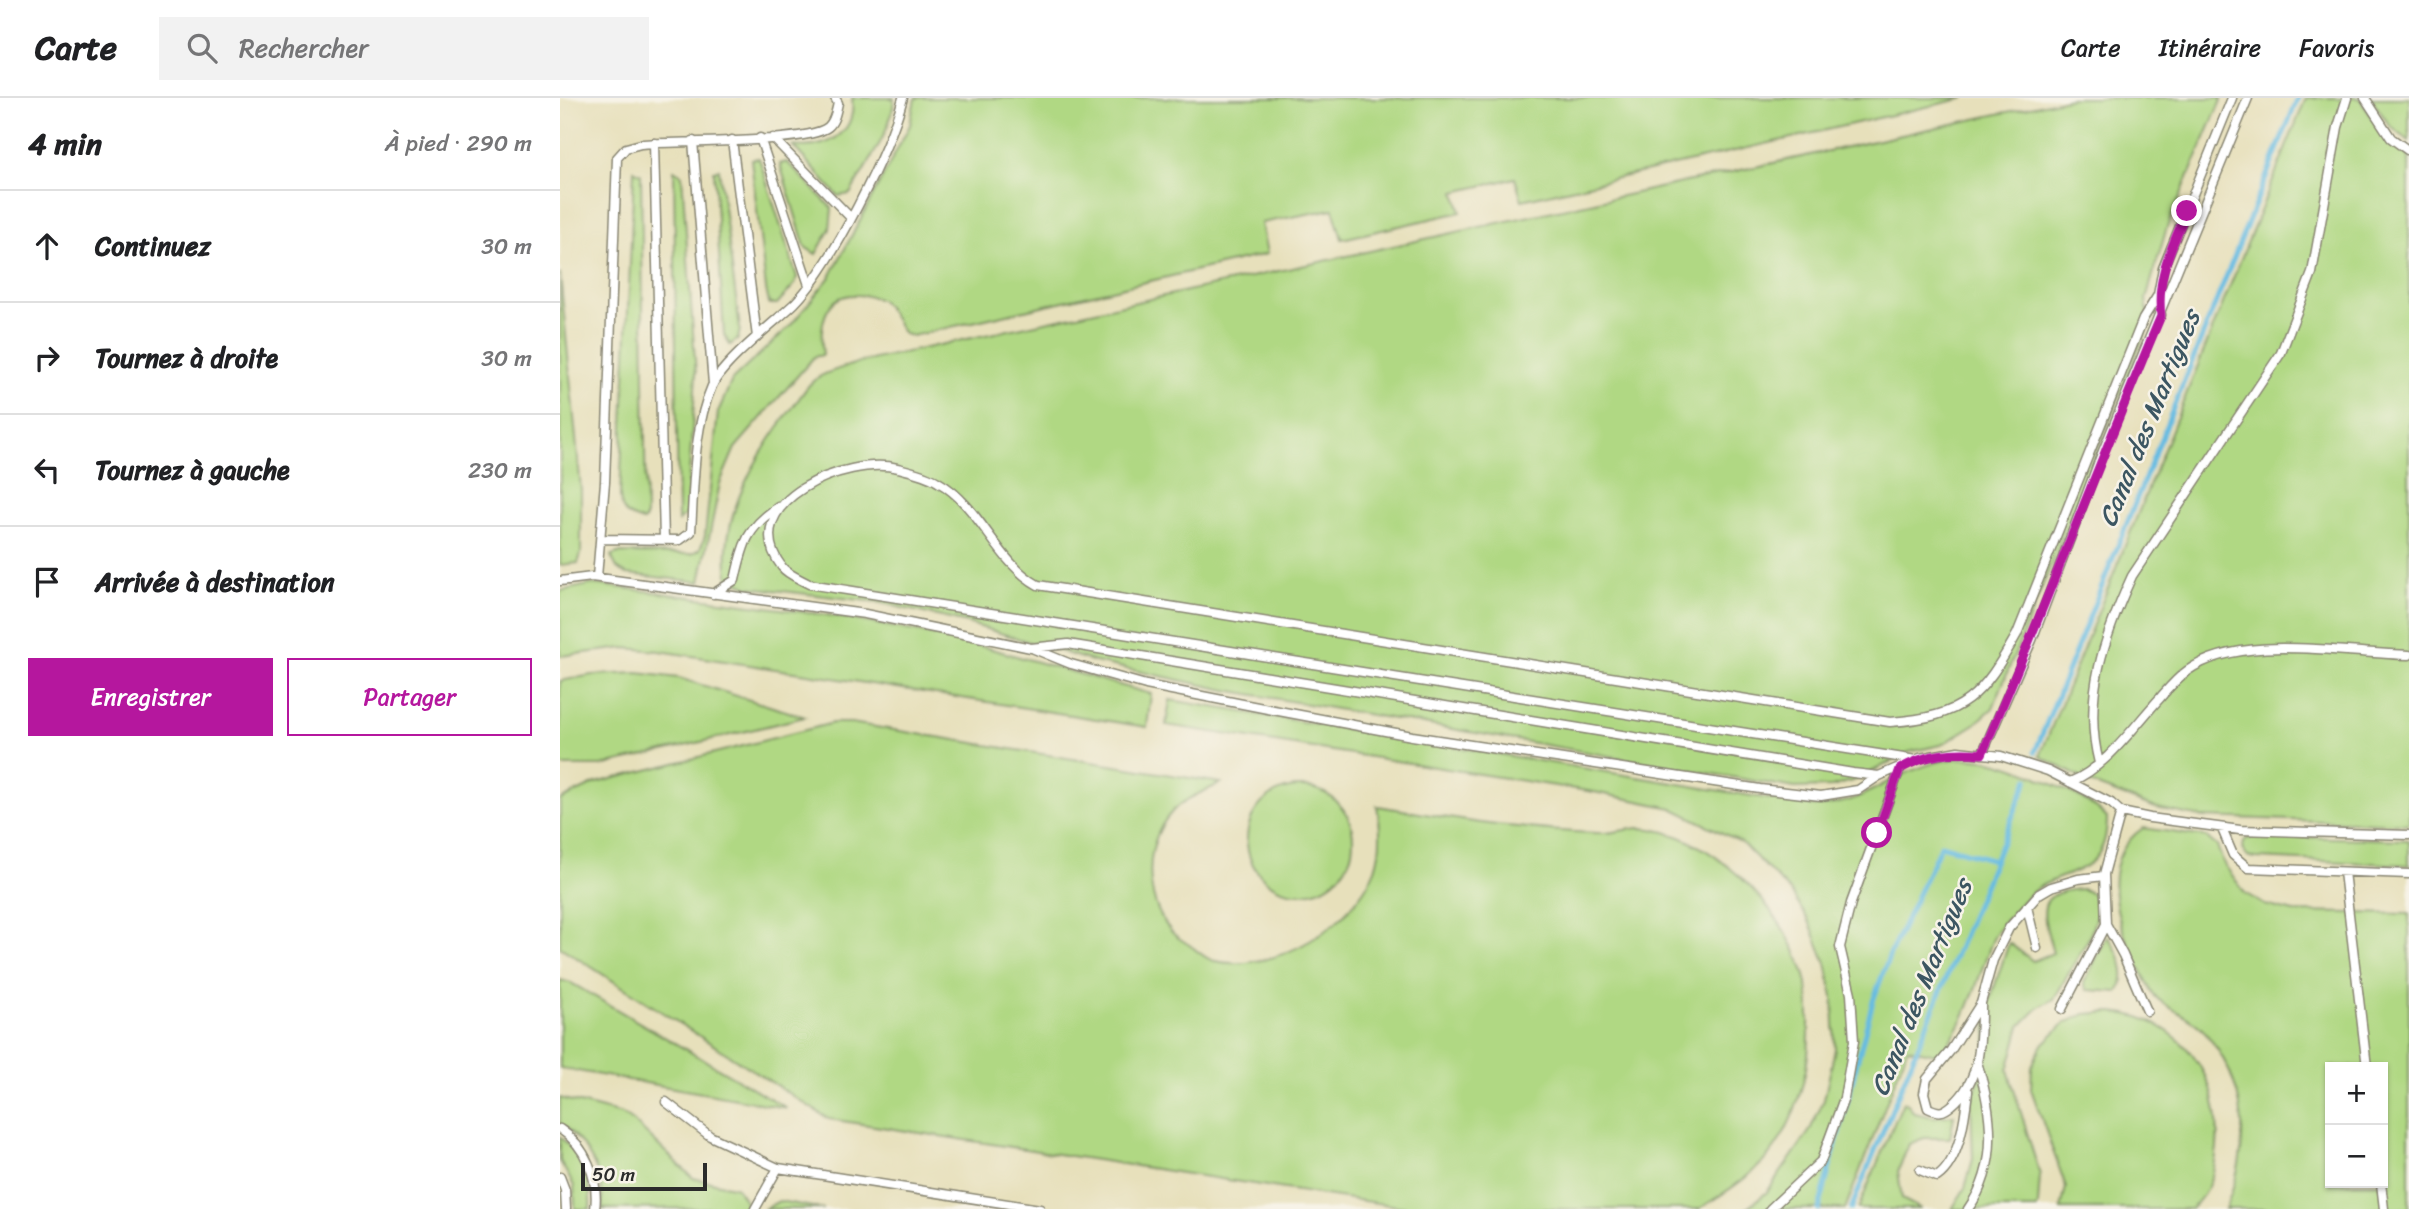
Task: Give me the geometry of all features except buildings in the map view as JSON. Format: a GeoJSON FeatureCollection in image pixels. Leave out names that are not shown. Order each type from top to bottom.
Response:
{"type":"FeatureCollection","features":[{"type":"Feature","properties":{"kind":"lane"},"geometry":{"type":"LineString","coordinates":[[597,578],[601,539],[617,158],[626,148],[654,143],[801,136],[827,128],[835,117],[838,103],[835,98]]}},
{"type":"Feature","properties":{"kind":"lane"},"geometry":{"type":"LineString","coordinates":[[713,384],[757,337],[796,302],[809,285],[850,217],[895,127],[903,98]]}},
{"type":"Feature","properties":{"kind":"lane"},"geometry":{"type":"LineString","coordinates":[[2161,316],[2158,295],[2163,268],[2232,98]]}},
{"type":"Feature","properties":{"kind":"lane"},"geometry":{"type":"LineString","coordinates":[[1982,754],[2032,640],[2102,456],[2248,98]]}},
{"type":"Feature","properties":{"kind":"lane"},"geometry":{"type":"LineString","coordinates":[[2099,763],[2091,734],[2091,701],[2114,615],[2132,576],[2281,353],[2312,273],[2338,127],[2347,98]]}},
{"type":"Feature","properties":{"kind":"lane"},"geometry":{"type":"LineString","coordinates":[[2365,98],[2391,138],[2409,151]]}},
{"type":"Feature","properties":{"kind":"lane"},"geometry":{"type":"LineString","coordinates":[[760,138],[809,285]]}},
{"type":"Feature","properties":{"kind":"lane"},"geometry":{"type":"LineString","coordinates":[[773,138],[850,217]]}},
{"type":"Feature","properties":{"kind":"lane"},"geometry":{"type":"LineString","coordinates":[[732,140],[757,337]]}},
{"type":"Feature","properties":{"kind":"lane"},"geometry":{"type":"LineString","coordinates":[[601,539],[680,540],[691,532],[701,425],[713,384],[692,141]]}},
{"type":"Feature","properties":{"kind":"lane"},"geometry":{"type":"LineString","coordinates":[[654,143],[664,540]]}},
{"type":"Feature","properties":{"kind":"lane"},"geometry":{"type":"LineString","coordinates":[[713,594],[735,580],[750,531],[759,520],[794,493],[836,473],[861,467],[895,467],[938,482],[961,502],[1019,575],[1038,586],[1890,722],[1924,720],[1961,705],[1991,681],[2017,635],[2143,319],[2158,295]]}},
{"type":"Feature","properties":{"kind":"lane"},"geometry":{"type":"LineString","coordinates":[[778,507],[770,526],[772,548],[783,569],[808,584],[1916,760]]}},
{"type":"Feature","properties":{"kind":"lane"},"geometry":{"type":"LineString","coordinates":[[560,581],[597,578],[865,614],[1031,648],[1071,664],[1146,685],[1412,736],[1760,789],[1821,796],[1858,790],[1879,776],[1916,760],[1958,751],[2025,763],[2070,782],[2111,803],[2121,812],[2222,829],[2409,835]]}},
{"type":"Feature","properties":{"kind":"lane"},"geometry":{"type":"LineString","coordinates":[[1031,648],[1068,644],[1879,776]]}},
{"type":"Feature","properties":{"kind":"lane"},"geometry":{"type":"LineString","coordinates":[[2070,782],[2099,763],[2174,682],[2188,670],[2212,660],[2238,652],[2267,649],[2409,655]]}},
{"type":"Feature","properties":{"kind":"lane"},"geometry":{"type":"LineString","coordinates":[[1770,1209],[1821,1161],[1844,1098],[1854,1041],[1851,994],[1840,947],[1851,902],[1900,769]]}},
{"type":"Feature","properties":{"kind":"lane"},"geometry":{"type":"LineString","coordinates":[[2121,812],[2104,876],[2106,924],[2123,955],[2147,1011]]}},
{"type":"Feature","properties":{"kind":"lane"},"geometry":{"type":"LineString","coordinates":[[2222,829],[2233,855],[2248,868],[2409,874]]}},
{"type":"Feature","properties":{"kind":"lane"},"geometry":{"type":"LineString","coordinates":[[2344,872],[2366,1062]]}},
{"type":"Feature","properties":{"kind":"lane"},"geometry":{"type":"LineString","coordinates":[[1968,1209],[1988,1164],[1992,1130],[1978,1062],[1981,1003],[1993,960],[2009,928],[2027,907],[2051,887],[2078,879],[2104,876]]}},
{"type":"Feature","properties":{"kind":"lane"},"geometry":{"type":"LineString","coordinates":[[2027,907],[2037,948]]}},
{"type":"Feature","properties":{"kind":"lane"},"geometry":{"type":"LineString","coordinates":[[2062,1009],[2106,924]]}},
{"type":"Feature","properties":{"kind":"lane"},"geometry":{"type":"LineString","coordinates":[[1978,1062],[1963,1097],[1946,1111],[1938,1112],[1928,1108],[1924,1093],[1927,1079],[1951,1049],[1981,1003]]}},
{"type":"Feature","properties":{"kind":"lane"},"geometry":{"type":"LineString","coordinates":[[1920,1170],[1937,1177],[1947,1170],[1965,1114],[1968,1087]]}},
{"type":"Feature","properties":{"kind":"lane"},"geometry":{"type":"LineString","coordinates":[[666,1102],[710,1136],[778,1168],[1040,1209]]}},
{"type":"Feature","properties":{"kind":"lane"},"geometry":{"type":"LineString","coordinates":[[560,1129],[589,1163],[595,1180],[595,1209]]}},
{"type":"Feature","properties":{"kind":"lane"},"geometry":{"type":"LineString","coordinates":[[755,1209],[778,1168]]}},
{"type":"Feature","properties":{"kind":"lane"},"geometry":{"type":"LineString","coordinates":[[560,1177],[565,1190],[566,1209]]}},
{"type":"Feature","properties":{"kind":"lane"},"geometry":{"type":"LineString","coordinates":[[2382,1188],[2384,1209]]}},
{"type":"Feature","properties":{"kind":"green space"},"geometry":{"type":"Polygon","coordinates":[[[852,98],[894,98],[889,123],[877,148],[850,194],[838,196],[793,146],[805,147],[827,142],[844,131],[852,111],[852,98]]]}},
{"type":"Feature","properties":{"kind":"green space"},"geometry":{"type":"Polygon","coordinates":[[[915,98],[1965,98],[1522,200],[1515,178],[1455,192],[1461,212],[1342,239],[1333,209],[1261,223],[1267,254],[912,336],[904,334],[889,309],[880,300],[864,295],[846,296],[830,306],[826,314],[822,334],[823,355],[814,357],[735,448],[720,483],[700,582],[627,574],[617,568],[611,556],[617,553],[692,554],[700,549],[705,536],[718,412],[732,380],[791,325],[830,277],[910,125],[915,98]]]}},
{"type":"Feature","properties":{"kind":"green space"},"geometry":{"type":"Polygon","coordinates":[[[2071,98],[2222,98],[2167,227],[2146,299],[2149,324],[1993,708],[1975,724],[1941,745],[1909,752],[1858,779],[1832,787],[1795,788],[1226,690],[1095,662],[967,623],[877,602],[748,587],[728,578],[729,532],[743,487],[766,445],[807,388],[812,382],[833,371],[857,363],[2071,98]]]}},
{"type":"Feature","properties":{"kind":"green space"},"geometry":{"type":"Polygon","coordinates":[[[2306,98],[2360,98],[2382,135],[2409,156],[2409,824],[2201,817],[2156,808],[2092,784],[2040,756],[2306,98]]]}},
{"type":"Feature","properties":{"kind":"green space"},"geometry":{"type":"Polygon","coordinates":[[[2371,98],[2409,98],[2409,141],[2390,126],[2371,98]]]}},
{"type":"Feature","properties":{"kind":"green space"},"geometry":{"type":"Polygon","coordinates":[[[759,158],[797,277],[795,284],[777,304],[769,304],[766,289],[751,159],[759,158]]]}},
{"type":"Feature","properties":{"kind":"green space"},"geometry":{"type":"Polygon","coordinates":[[[787,162],[832,208],[830,229],[816,254],[805,247],[780,164],[787,162]]]}},
{"type":"Feature","properties":{"kind":"green space"},"geometry":{"type":"Polygon","coordinates":[[[719,169],[740,329],[738,339],[730,345],[724,335],[714,171],[719,169]]]}},
{"type":"Feature","properties":{"kind":"green space"},"geometry":{"type":"Polygon","coordinates":[[[634,170],[641,174],[646,518],[643,521],[626,513],[620,496],[634,170]]]}},
{"type":"Feature","properties":{"kind":"green space"},"geometry":{"type":"Polygon","coordinates":[[[674,170],[682,175],[696,375],[686,515],[678,521],[674,170]]]}},
{"type":"Feature","properties":{"kind":"green space"},"geometry":{"type":"Polygon","coordinates":[[[560,273],[581,490],[581,554],[578,563],[560,565],[560,273]]]}},
{"type":"Feature","properties":{"kind":"green space"},"geometry":{"type":"Polygon","coordinates":[[[593,584],[834,616],[977,645],[1151,694],[1147,727],[660,651],[624,648],[560,656],[560,591],[593,584]]]}},
{"type":"Feature","properties":{"kind":"green space"},"geometry":{"type":"Polygon","coordinates":[[[638,673],[679,678],[805,717],[601,766],[560,766],[560,681],[592,675],[638,673]]]}},
{"type":"Feature","properties":{"kind":"green space"},"geometry":{"type":"Polygon","coordinates":[[[1170,700],[1813,806],[1852,799],[1909,772],[1945,760],[1979,759],[2037,777],[2083,799],[2107,818],[2105,839],[2098,854],[2089,864],[2036,890],[2002,924],[1993,939],[1965,1015],[1939,1055],[1908,1048],[1845,1209],[1746,1209],[1767,1192],[1809,1132],[1824,1100],[1835,1049],[1833,996],[1826,963],[1809,921],[1790,891],[1741,842],[1672,808],[1594,792],[1166,725],[1170,700]]]}},
{"type":"Feature","properties":{"kind":"green space"},"geometry":{"type":"Polygon","coordinates":[[[833,723],[851,723],[1221,783],[1188,799],[1171,813],[1155,840],[1150,872],[1156,904],[1171,931],[1203,956],[1215,961],[1238,963],[1286,953],[1331,927],[1364,890],[1375,869],[1380,838],[1377,806],[1484,823],[1561,831],[1604,833],[1640,828],[1667,832],[1718,858],[1741,878],[1780,923],[1794,948],[1807,987],[1809,1035],[1806,1068],[1791,1119],[1774,1149],[1763,1162],[1740,1182],[1699,1209],[1416,1209],[829,1119],[560,947],[560,800],[596,783],[833,723]]]}},
{"type":"Feature","properties":{"kind":"green space"},"geometry":{"type":"Polygon","coordinates":[[[1300,787],[1320,791],[1337,803],[1349,820],[1353,840],[1349,860],[1337,877],[1320,889],[1300,893],[1280,889],[1263,877],[1251,860],[1247,840],[1251,820],[1263,803],[1280,791],[1300,787]]]}},
{"type":"Feature","properties":{"kind":"green space"},"geometry":{"type":"Polygon","coordinates":[[[2143,828],[2206,837],[2217,846],[2224,864],[2245,893],[2265,905],[2294,912],[2409,914],[2409,1209],[2225,1209],[2234,1185],[2242,1139],[2237,1094],[2230,1072],[2203,1030],[2192,1020],[2165,1005],[2149,986],[2118,914],[2115,876],[2119,858],[2128,842],[2143,828]]]}},
{"type":"Feature","properties":{"kind":"green space"},"geometry":{"type":"Polygon","coordinates":[[[2254,836],[2409,840],[2409,865],[2255,858],[2247,856],[2242,849],[2245,840],[2254,836]]]}},
{"type":"Feature","properties":{"kind":"green space"},"geometry":{"type":"Polygon","coordinates":[[[2083,889],[2094,895],[2099,906],[2090,936],[2054,999],[2038,1008],[2020,1026],[2008,1070],[2040,1175],[2037,1209],[1952,1209],[1965,1188],[1973,1159],[1971,1102],[1985,1061],[1988,1006],[2009,943],[2033,961],[2053,953],[2044,916],[2048,900],[2055,894],[2083,889]]]}},
{"type":"Feature","properties":{"kind":"green space"},"geometry":{"type":"Polygon","coordinates":[[[2107,936],[2122,963],[2121,985],[2118,992],[2087,990],[2084,983],[2107,936]]]}},
{"type":"Feature","properties":{"kind":"green space"},"geometry":{"type":"Polygon","coordinates":[[[560,980],[571,983],[787,1108],[560,1068],[560,980]]]}},
{"type":"Feature","properties":{"kind":"green space"},"geometry":{"type":"Polygon","coordinates":[[[2112,1012],[2137,1017],[2159,1026],[2178,1039],[2205,1076],[2213,1098],[2217,1147],[2210,1181],[2191,1209],[2061,1209],[2066,1187],[2031,1089],[2032,1066],[2041,1046],[2065,1023],[2085,1014],[2112,1012]]]}},
{"type":"Feature","properties":{"kind":"green space"},"geometry":{"type":"Polygon","coordinates":[[[560,1098],[622,1114],[693,1178],[737,1188],[745,1201],[745,1208],[602,1209],[600,1184],[592,1161],[578,1140],[560,1123],[560,1098]]]}},
{"type":"Feature","properties":{"kind":"green space"},"geometry":{"type":"Polygon","coordinates":[[[1903,1102],[1908,1104],[1914,1113],[1933,1117],[1954,1115],[1950,1138],[1924,1138],[1909,1144],[1898,1171],[1902,1199],[1921,1209],[1858,1209],[1903,1102]]]}},
{"type":"Feature","properties":{"kind":"green space"},"geometry":{"type":"Polygon","coordinates":[[[560,1137],[574,1151],[584,1169],[589,1188],[590,1209],[575,1209],[574,1186],[560,1161],[560,1137]]]}},
{"type":"Feature","properties":{"kind":"green space"},"geometry":{"type":"Polygon","coordinates":[[[779,1201],[824,1209],[764,1209],[779,1201]]]}},
{"type":"Feature","properties":{"kind":"waterway","name":"Canal des Martigues"},"geometry":{"type":"LineString","coordinates":[[2035,752],[2298,98]]}},
{"type":"Feature","properties":{"kind":"waterway","name":"Canal des Martigues"},"geometry":{"type":"LineString","coordinates":[[1851,1209],[2028,779]]}},
{"type":"Feature","properties":{"kind":"waterway"},"geometry":{"type":"LineString","coordinates":[[1819,1209],[1873,1001],[1890,954],[1941,845],[1994,860]]}},
{"type":"Feature","properties":{"kind":"route"},"geometry":{"type":"LineString","coordinates":[[1877,833],[1900,769],[1920,758],[1958,751],[1982,754],[2032,640],[2102,456],[2161,316],[2158,295],[2163,268],[2187,211]]}}]}
